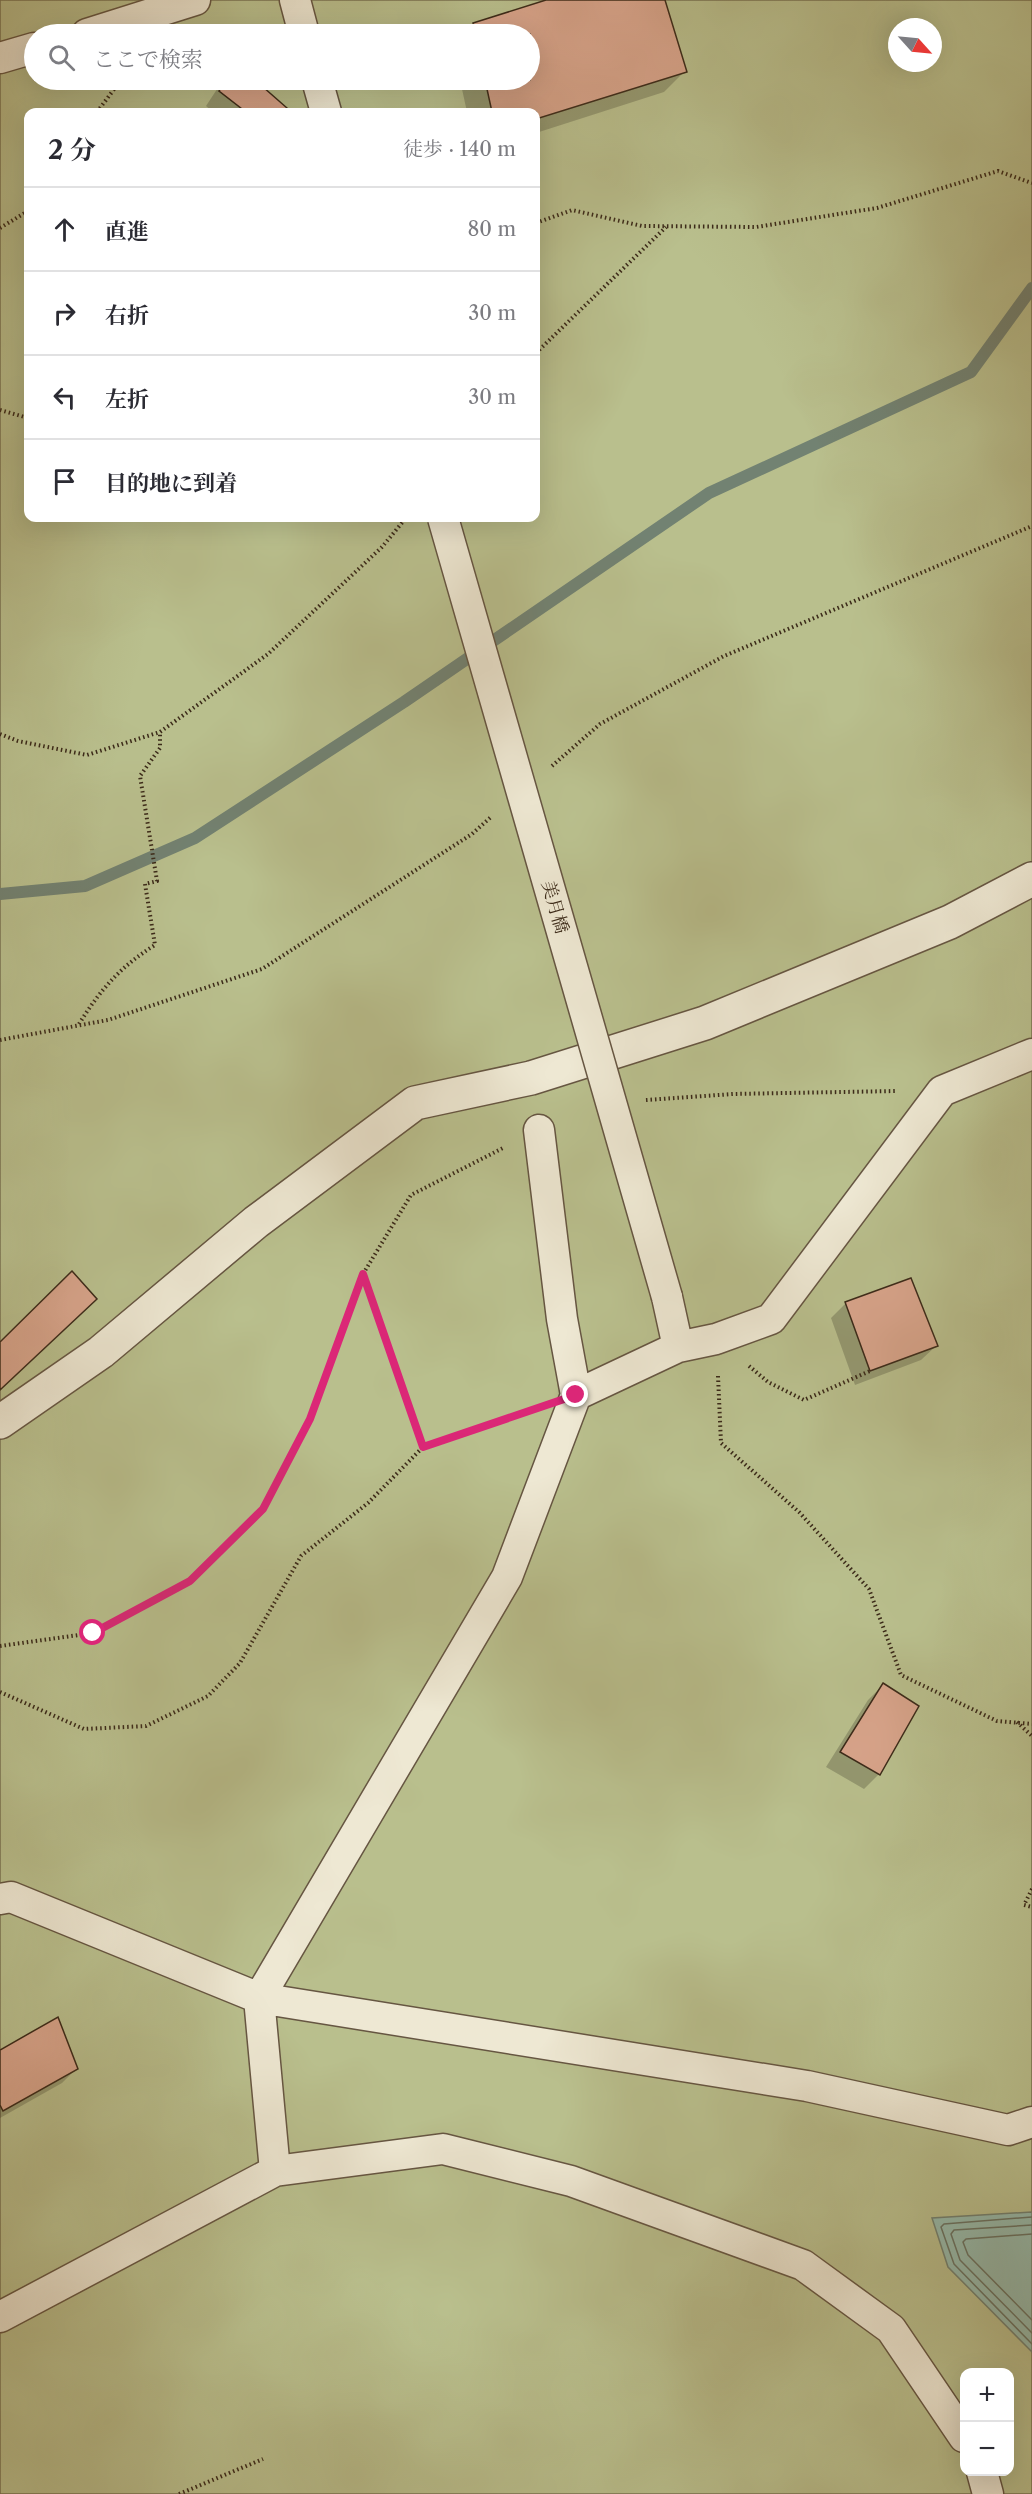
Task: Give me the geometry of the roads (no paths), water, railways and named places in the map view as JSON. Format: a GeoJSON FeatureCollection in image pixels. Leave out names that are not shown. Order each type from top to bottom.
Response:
{"type":"FeatureCollection","features":[{"type":"Feature","properties":{"kind":"street"},"geometry":{"type":"LineString","coordinates":[[119,24],[195,0]]}},
{"type":"Feature","properties":{"kind":"street"},"geometry":{"type":"LineString","coordinates":[[295,0],[301,24]]}},
{"type":"Feature","properties":{"kind":"street"},"geometry":{"type":"LineString","coordinates":[[0,58],[24,51]]}},
{"type":"Feature","properties":{"kind":"street"},"geometry":{"type":"LineString","coordinates":[[320,90],[325,108]]}},
{"type":"Feature","properties":{"kind":"street","name":"美月橋"},"geometry":{"type":"LineString","coordinates":[[443,522],[667,1297],[678,1347]]}},
{"type":"Feature","properties":{"kind":"street"},"geometry":{"type":"LineString","coordinates":[[0,1422],[101,1352],[256,1222],[415,1103],[531,1078],[705,1023],[950,922],[1032,879]]}},
{"type":"Feature","properties":{"kind":"street"},"geometry":{"type":"LineString","coordinates":[[576,1395],[678,1347],[716,1339],[771,1319],[942,1091],[1032,1054]]}},
{"type":"Feature","properties":{"kind":"street"},"geometry":{"type":"LineString","coordinates":[[275,2171],[259,1998],[507,1577],[576,1395],[562,1319],[539,1130]]}},
{"type":"Feature","properties":{"kind":"street"},"geometry":{"type":"LineString","coordinates":[[0,1899],[10,1897],[259,1998],[807,2086],[1008,2130],[1032,2122]]}},
{"type":"Feature","properties":{"kind":"street"},"geometry":{"type":"LineString","coordinates":[[0,2317],[275,2171],[442,2149],[571,2181],[803,2265],[891,2329],[960,2431]]}},
{"type":"Feature","properties":{"kind":"street"},"geometry":{"type":"LineString","coordinates":[[983,2476],[988,2494]]}},
{"type":"Feature","properties":{"kind":"water"},"geometry":{"type":"Polygon","coordinates":[[[1032,2212],[1032,2352],[948,2267],[932,2218],[1032,2212]]]}},
{"type":"Feature","properties":{"kind":"waterway"},"geometry":{"type":"LineString","coordinates":[[0,894],[85,886],[195,838],[404,702],[709,493],[971,372],[1032,288]]}}]}
